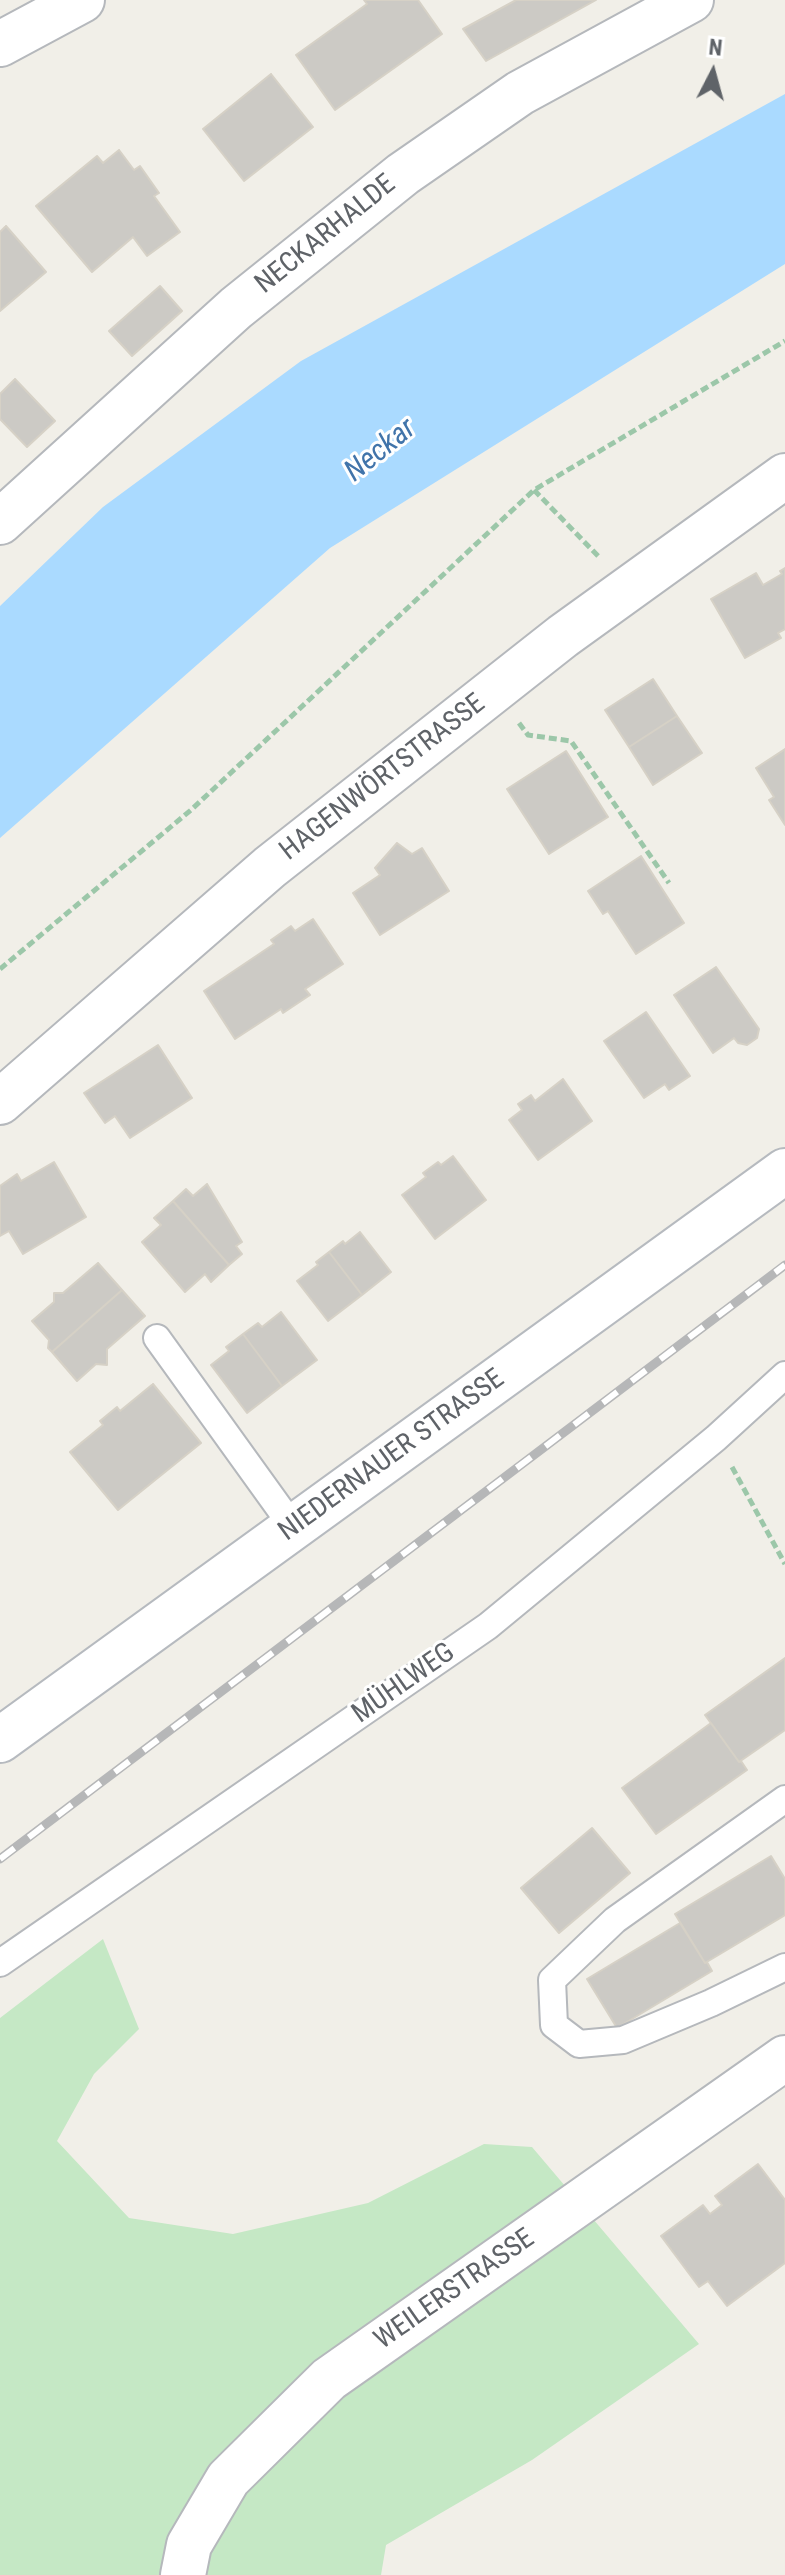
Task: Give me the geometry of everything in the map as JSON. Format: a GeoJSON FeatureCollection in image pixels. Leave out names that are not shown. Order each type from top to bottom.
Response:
{"type":"FeatureCollection","features":[{"type":"Feature","properties":{"kind":"street"},"geometry":{"type":"LineString","coordinates":[[0,44],[82,0]]}},
{"type":"Feature","properties":{"kind":"street","name":"NECKARHALDE"},"geometry":{"type":"LineString","coordinates":[[0,522],[236,308],[403,174],[520,93],[691,0]]}},
{"type":"Feature","properties":{"kind":"street","name":"HAGENWÖRTSTRASSE"},"geometry":{"type":"LineString","coordinates":[[0,1102],[270,867],[563,636],[785,476]]}},
{"type":"Feature","properties":{"kind":"street","name":"NIEDERNAUER STRASSE"},"geometry":{"type":"LineString","coordinates":[[0,1740],[785,1171]]}},
{"type":"Feature","properties":{"kind":"street","name":"WEILERSTRASSE"},"geometry":{"type":"LineString","coordinates":[[183,2575],[189,2545],[228,2479],[329,2379],[785,2058]]}},
{"type":"Feature","properties":{"kind":"lane"},"geometry":{"type":"LineString","coordinates":[[157,1338],[293,1527]]}},
{"type":"Feature","properties":{"kind":"lane","name":"MÜHLWEG"},"geometry":{"type":"LineString","coordinates":[[0,1963],[488,1626],[716,1438],[785,1375]]}},
{"type":"Feature","properties":{"kind":"lane"},"geometry":{"type":"LineString","coordinates":[[785,1799],[615,1920],[552,1980],[554,2025],[579,2044],[623,2040],[711,2003],[785,1967]]}},
{"type":"Feature","properties":{"kind":"path"},"geometry":{"type":"LineString","coordinates":[[0,969],[191,810],[534,490],[785,341]]}},
{"type":"Feature","properties":{"kind":"path"},"geometry":{"type":"LineString","coordinates":[[534,490],[630,588]]}},
{"type":"Feature","properties":{"kind":"path"},"geometry":{"type":"LineString","coordinates":[[494,691],[528,735],[571,741],[669,883]]}},
{"type":"Feature","properties":{"kind":"path"},"geometry":{"type":"LineString","coordinates":[[716,1438],[785,1564]]}},
{"type":"Feature","properties":{"kind":"green space"},"geometry":{"type":"Polygon","coordinates":[[[103,1939],[139,2029],[94,2074],[57,2141],[129,2218],[233,2234],[368,2203],[484,2144],[532,2147],[699,2344],[532,2460],[386,2545],[381,2575],[0,2575],[0,2018],[103,1939]]]}},
{"type":"Feature","properties":{"kind":"water","name":"Neckar"},"geometry":{"type":"Polygon","coordinates":[[[785,94],[785,264],[330,548],[0,838],[0,606],[103,507],[301,361],[785,94]]]}},
{"type":"Feature","properties":{"kind":"building"},"geometry":{"type":"Polygon","coordinates":[[[364,0],[418,0],[442,34],[335,110],[296,55],[367,4],[364,0]]]}},
{"type":"Feature","properties":{"kind":"building"},"geometry":{"type":"Polygon","coordinates":[[[516,0],[596,0],[486,61],[463,29],[516,0]]]}},
{"type":"Feature","properties":{"kind":"building"},"geometry":{"type":"Polygon","coordinates":[[[271,74],[313,127],[244,181],[203,129],[271,74]]]}},
{"type":"Feature","properties":{"kind":"building"},"geometry":{"type":"Polygon","coordinates":[[[119,150],[134,170],[140,166],[159,193],[154,196],[180,232],[147,256],[133,237],[92,272],[36,206],[97,156],[103,163],[119,150]]]}},
{"type":"Feature","properties":{"kind":"building"},"geometry":{"type":"Polygon","coordinates":[[[6,226],[46,272],[0,311],[0,232],[6,226]]]}},
{"type":"Feature","properties":{"kind":"building"},"geometry":{"type":"Polygon","coordinates":[[[160,286],[182,311],[132,356],[109,331],[160,286]]]}},
{"type":"Feature","properties":{"kind":"building"},"geometry":{"type":"Polygon","coordinates":[[[15,379],[55,421],[27,447],[0,419],[0,394],[15,379]]]}},
{"type":"Feature","properties":{"kind":"building"},"geometry":{"type":"Polygon","coordinates":[[[785,568],[785,629],[778,633],[781,638],[745,658],[711,599],[756,573],[763,585],[782,574],[780,571],[785,568]]]}},
{"type":"Feature","properties":{"kind":"building"},"geometry":{"type":"Polygon","coordinates":[[[653,679],[677,716],[629,747],[605,710],[653,679]]]}},
{"type":"Feature","properties":{"kind":"building"},"geometry":{"type":"Polygon","coordinates":[[[677,716],[702,753],[653,785],[629,747],[677,716]]]}},
{"type":"Feature","properties":{"kind":"building"},"geometry":{"type":"Polygon","coordinates":[[[785,749],[785,825],[769,800],[774,797],[756,768],[785,749]]]}},
{"type":"Feature","properties":{"kind":"building"},"geometry":{"type":"Polygon","coordinates":[[[566,751],[608,817],[549,854],[507,789],[566,751]]]}},
{"type":"Feature","properties":{"kind":"building"},"geometry":{"type":"Polygon","coordinates":[[[397,843],[412,854],[422,848],[449,891],[380,935],[353,893],[380,875],[375,868],[397,843]]]}},
{"type":"Feature","properties":{"kind":"building"},"geometry":{"type":"Polygon","coordinates":[[[641,856],[684,923],[636,954],[608,911],[603,914],[588,891],[641,856]]]}},
{"type":"Feature","properties":{"kind":"building"},"geometry":{"type":"Polygon","coordinates":[[[313,919],[343,964],[305,989],[310,995],[283,1013],[281,1009],[235,1039],[204,991],[274,944],[271,940],[291,926],[295,931],[313,919]]]}},
{"type":"Feature","properties":{"kind":"building"},"geometry":{"type":"Polygon","coordinates":[[[716,967],[759,1029],[757,1038],[747,1045],[738,1043],[734,1038],[713,1053],[674,995],[716,967]]]}},
{"type":"Feature","properties":{"kind":"building"},"geometry":{"type":"Polygon","coordinates":[[[646,1012],[690,1076],[669,1090],[665,1084],[644,1098],[604,1041],[646,1012]]]}},
{"type":"Feature","properties":{"kind":"building"},"geometry":{"type":"Polygon","coordinates":[[[158,1045],[192,1098],[130,1138],[115,1116],[105,1123],[84,1093],[158,1045]]]}},
{"type":"Feature","properties":{"kind":"building"},"geometry":{"type":"Polygon","coordinates":[[[563,1079],[592,1121],[538,1160],[509,1120],[522,1110],[518,1104],[531,1095],[535,1101],[563,1079]]]}},
{"type":"Feature","properties":{"kind":"building"},"geometry":{"type":"Polygon","coordinates":[[[453,1156],[486,1200],[435,1239],[402,1195],[426,1177],[423,1173],[453,1156]]]}},
{"type":"Feature","properties":{"kind":"building"},"geometry":{"type":"Polygon","coordinates":[[[54,1162],[86,1217],[23,1254],[9,1231],[0,1236],[0,1186],[17,1174],[21,1181],[54,1162]]]}},
{"type":"Feature","properties":{"kind":"building"},"geometry":{"type":"Polygon","coordinates":[[[207,1184],[242,1242],[236,1246],[242,1254],[229,1265],[173,1201],[186,1189],[193,1196],[207,1184]]]}},
{"type":"Feature","properties":{"kind":"building"},"geometry":{"type":"Polygon","coordinates":[[[173,1201],[229,1265],[211,1282],[205,1274],[185,1292],[142,1242],[161,1225],[154,1218],[173,1201]]]}},
{"type":"Feature","properties":{"kind":"building"},"geometry":{"type":"Polygon","coordinates":[[[360,1232],[391,1272],[362,1295],[329,1252],[360,1232]]]}},
{"type":"Feature","properties":{"kind":"building"},"geometry":{"type":"Polygon","coordinates":[[[329,1252],[362,1295],[328,1321],[297,1281],[329,1252]]]}},
{"type":"Feature","properties":{"kind":"building"},"geometry":{"type":"Polygon","coordinates":[[[98,1263],[122,1290],[52,1352],[48,1348],[49,1340],[32,1321],[54,1302],[54,1293],[63,1293],[98,1263]]]}},
{"type":"Feature","properties":{"kind":"building"},"geometry":{"type":"Polygon","coordinates":[[[122,1290],[145,1316],[107,1349],[107,1365],[96,1364],[77,1381],[52,1352],[122,1290]]]}},
{"type":"Feature","properties":{"kind":"building"},"geometry":{"type":"Polygon","coordinates":[[[281,1312],[317,1360],[282,1386],[243,1334],[258,1323],[262,1327],[281,1312]]]}},
{"type":"Feature","properties":{"kind":"building"},"geometry":{"type":"Polygon","coordinates":[[[243,1334],[282,1386],[247,1413],[211,1365],[229,1351],[226,1347],[243,1334]]]}},
{"type":"Feature","properties":{"kind":"building"},"geometry":{"type":"Polygon","coordinates":[[[153,1384],[201,1443],[118,1510],[70,1452],[103,1425],[100,1421],[117,1407],[120,1411],[153,1384]]]}},
{"type":"Feature","properties":{"kind":"building"},"geometry":{"type":"Polygon","coordinates":[[[785,1658],[785,1730],[739,1762],[705,1715],[785,1658]]]}},
{"type":"Feature","properties":{"kind":"building"},"geometry":{"type":"Polygon","coordinates":[[[711,1723],[747,1770],[656,1834],[622,1788],[711,1723]]]}},
{"type":"Feature","properties":{"kind":"building"},"geometry":{"type":"Polygon","coordinates":[[[592,1828],[630,1873],[559,1933],[521,1888],[592,1828]]]}},
{"type":"Feature","properties":{"kind":"building"},"geometry":{"type":"Polygon","coordinates":[[[771,1856],[785,1879],[785,1915],[705,1963],[675,1914],[771,1856]]]}},
{"type":"Feature","properties":{"kind":"building"},"geometry":{"type":"Polygon","coordinates":[[[680,1923],[712,1971],[617,2028],[587,1979],[680,1923]]]}},
{"type":"Feature","properties":{"kind":"building"},"geometry":{"type":"Polygon","coordinates":[[[758,2164],[785,2200],[785,2263],[727,2306],[708,2281],[699,2287],[661,2236],[703,2205],[710,2214],[722,2205],[715,2196],[758,2164]]]}},
{"type":"Feature","properties":{"kind":"railway"},"geometry":{"type":"LineString","coordinates":[[0,1859],[785,1265]]}}]}
